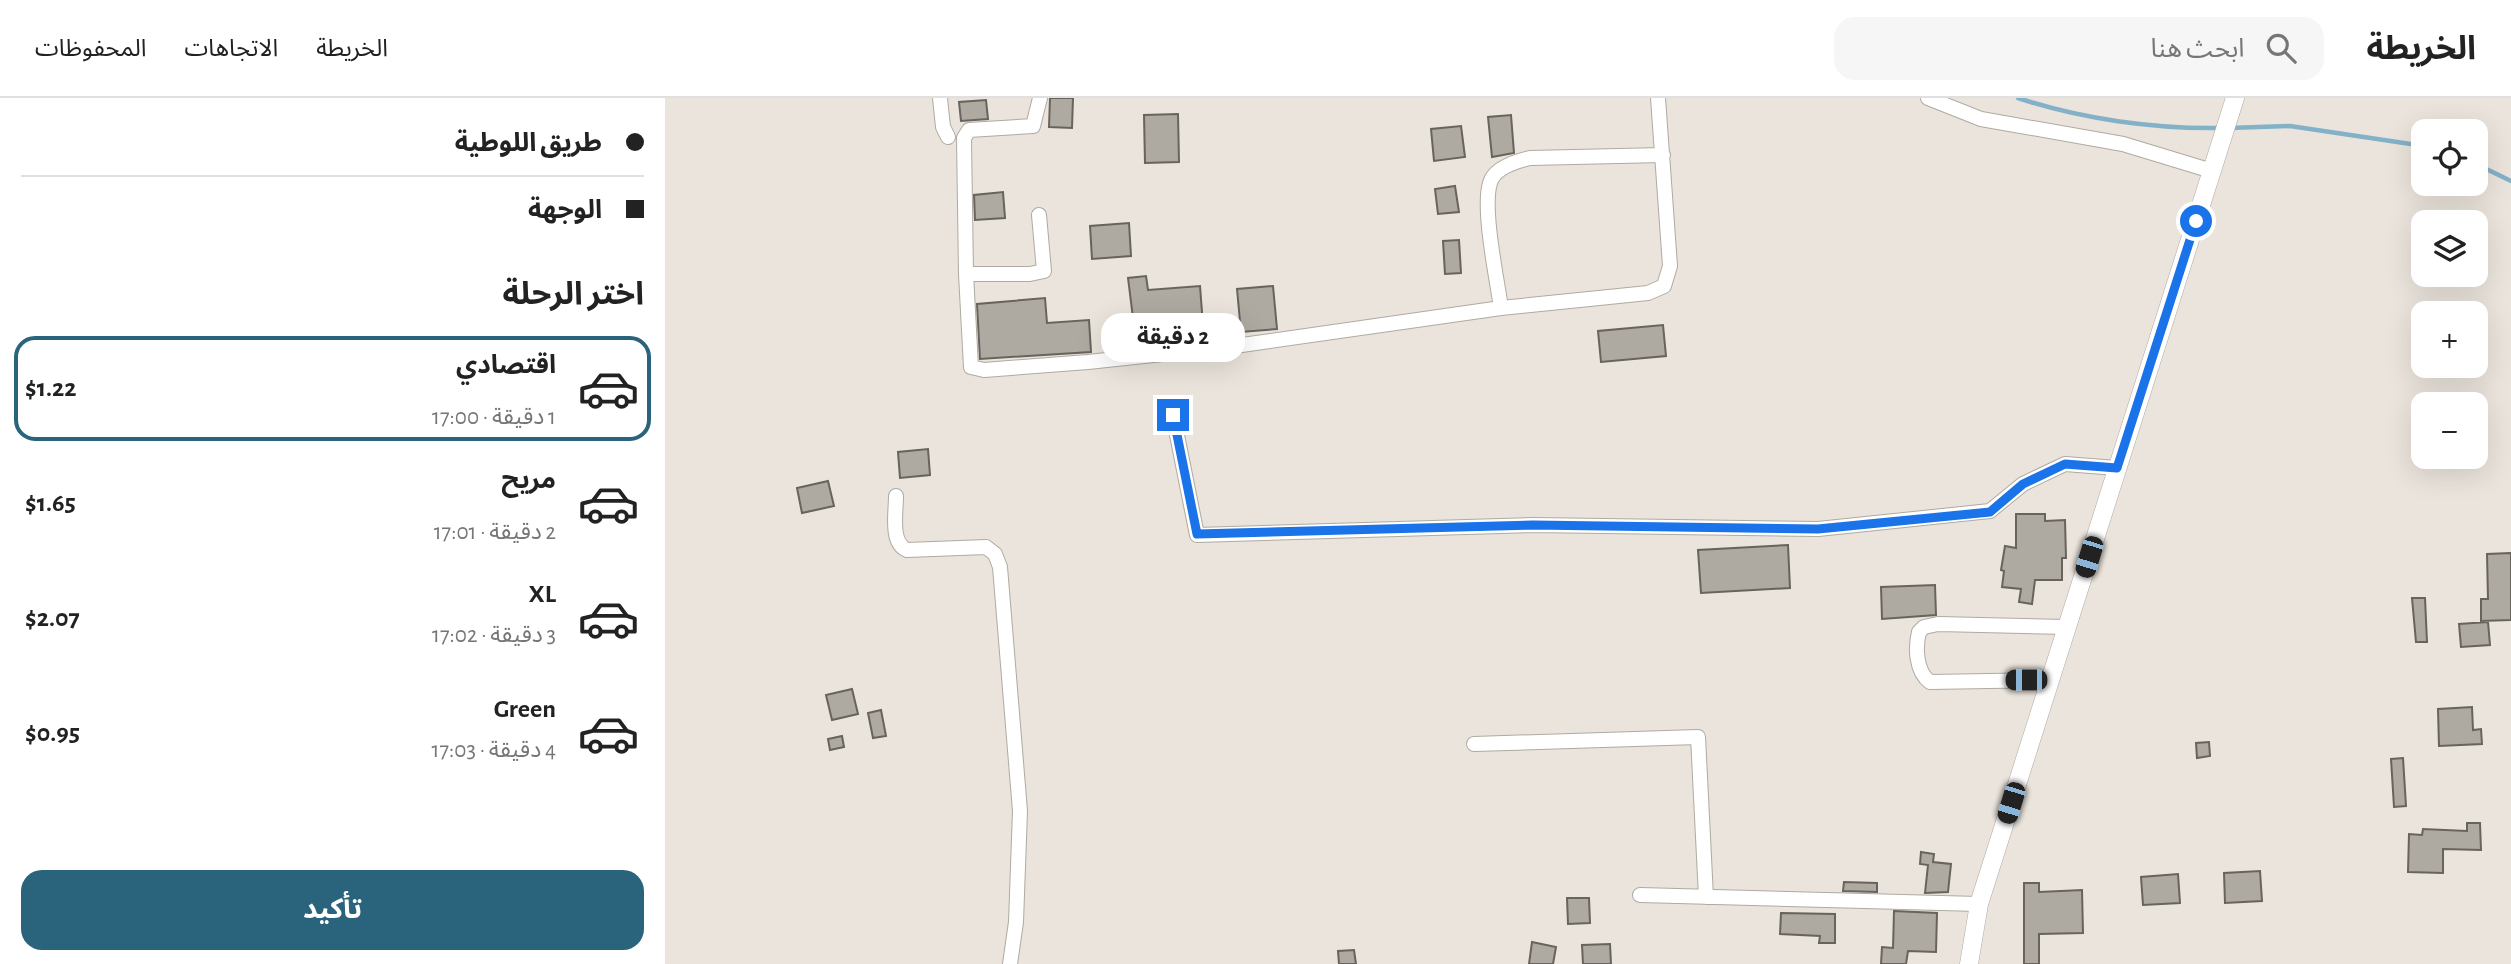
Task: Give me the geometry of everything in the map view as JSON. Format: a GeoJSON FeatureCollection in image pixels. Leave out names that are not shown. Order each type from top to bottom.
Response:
{"type":"FeatureCollection","features":[{"type":"Feature","properties":{"kind":"main road"},"geometry":{"type":"LineString","coordinates":[[1969,964],[1979,904],[2235,98]]}},
{"type":"Feature","properties":{"kind":"street"},"geometry":{"type":"LineString","coordinates":[[940,98],[943,127],[947,137]]}},
{"type":"Feature","properties":{"kind":"street"},"geometry":{"type":"LineString","coordinates":[[1039,98],[1033,126],[969,130],[964,138],[966,274],[971,367],[983,370],[1228,347],[1501,308],[1648,293],[1664,286],[1670,265],[1658,98]]}},
{"type":"Feature","properties":{"kind":"street"},"geometry":{"type":"LineString","coordinates":[[1928,98],[1981,120],[2123,144],[2212,170]]}},
{"type":"Feature","properties":{"kind":"street"},"geometry":{"type":"LineString","coordinates":[[1501,308],[1491,241],[1489,204],[1490,182],[1496,174],[1517,161],[1530,158],[1663,155]]}},
{"type":"Feature","properties":{"kind":"street"},"geometry":{"type":"LineString","coordinates":[[966,274],[1030,274],[1044,271],[1039,215]]}},
{"type":"Feature","properties":{"kind":"street"},"geometry":{"type":"LineString","coordinates":[[1173,415],[1197,534],[1533,525],[1818,529],[1990,512],[2023,484],[2065,464],[2117,468]]}},
{"type":"Feature","properties":{"kind":"street"},"geometry":{"type":"LineString","coordinates":[[896,496],[896,542],[901,548],[986,547],[995,554],[1000,567],[1020,811],[1016,922],[1010,964]]}},
{"type":"Feature","properties":{"kind":"street"},"geometry":{"type":"LineString","coordinates":[[2049,680],[1930,682],[1924,678],[1919,667],[1919,632],[1924,627],[1938,624],[2067,626]]}},
{"type":"Feature","properties":{"kind":"street"},"geometry":{"type":"LineString","coordinates":[[1474,744],[1698,737],[1706,897]]}},
{"type":"Feature","properties":{"kind":"street"},"geometry":{"type":"LineString","coordinates":[[1640,895],[1979,904]]}},
{"type":"Feature","properties":{"kind":"building"},"geometry":{"type":"Polygon","coordinates":[[[1050,98],[1073,98],[1072,128],[1049,127],[1050,98]]]}},
{"type":"Feature","properties":{"kind":"building"},"geometry":{"type":"Polygon","coordinates":[[[986,100],[988,119],[961,121],[959,102],[986,100]]]}},
{"type":"Feature","properties":{"kind":"building"},"geometry":{"type":"Polygon","coordinates":[[[1178,114],[1179,162],[1145,163],[1144,115],[1178,114]]]}},
{"type":"Feature","properties":{"kind":"building"},"geometry":{"type":"Polygon","coordinates":[[[1511,115],[1514,153],[1492,157],[1488,117],[1511,115]]]}},
{"type":"Feature","properties":{"kind":"building"},"geometry":{"type":"Polygon","coordinates":[[[1461,126],[1465,157],[1434,161],[1431,129],[1461,126]]]}},
{"type":"Feature","properties":{"kind":"building"},"geometry":{"type":"Polygon","coordinates":[[[1455,186],[1459,212],[1438,214],[1435,189],[1455,186]]]}},
{"type":"Feature","properties":{"kind":"building"},"geometry":{"type":"Polygon","coordinates":[[[1003,192],[1005,218],[975,220],[974,195],[1003,192]]]}},
{"type":"Feature","properties":{"kind":"building"},"geometry":{"type":"Polygon","coordinates":[[[1129,223],[1131,256],[1092,259],[1090,226],[1129,223]]]}},
{"type":"Feature","properties":{"kind":"building"},"geometry":{"type":"Polygon","coordinates":[[[1459,240],[1461,273],[1445,274],[1443,241],[1459,240]]]}},
{"type":"Feature","properties":{"kind":"building"},"geometry":{"type":"Polygon","coordinates":[[[1146,276],[1148,290],[1200,286],[1203,325],[1152,329],[1153,332],[1135,334],[1128,278],[1146,276]]]}},
{"type":"Feature","properties":{"kind":"building"},"geometry":{"type":"Polygon","coordinates":[[[1273,286],[1277,329],[1241,332],[1237,289],[1273,286]]]}},
{"type":"Feature","properties":{"kind":"building"},"geometry":{"type":"Polygon","coordinates":[[[1045,298],[1047,323],[1089,320],[1091,352],[980,359],[977,304],[1045,298]]]}},
{"type":"Feature","properties":{"kind":"building"},"geometry":{"type":"Polygon","coordinates":[[[1663,325],[1666,356],[1601,362],[1598,331],[1663,325]]]}},
{"type":"Feature","properties":{"kind":"building"},"geometry":{"type":"Polygon","coordinates":[[[928,449],[930,475],[900,478],[898,452],[928,449]]]}},
{"type":"Feature","properties":{"kind":"building"},"geometry":{"type":"Polygon","coordinates":[[[828,481],[834,506],[802,513],[797,488],[828,481]]]}},
{"type":"Feature","properties":{"kind":"building"},"geometry":{"type":"Polygon","coordinates":[[[2016,514],[2045,514],[2045,521],[2065,520],[2066,558],[2062,558],[2062,580],[2035,580],[2032,604],[2019,602],[2021,589],[2002,587],[2004,571],[2001,570],[2005,546],[2016,548],[2016,514]]]}},
{"type":"Feature","properties":{"kind":"building"},"geometry":{"type":"Polygon","coordinates":[[[1788,545],[1790,588],[1701,593],[1698,550],[1788,545]]]}},
{"type":"Feature","properties":{"kind":"building"},"geometry":{"type":"Polygon","coordinates":[[[2511,553],[2511,620],[2481,621],[2481,599],[2488,599],[2487,554],[2511,553]]]}},
{"type":"Feature","properties":{"kind":"building"},"geometry":{"type":"Polygon","coordinates":[[[1935,585],[1936,615],[1882,619],[1881,587],[1935,585]]]}},
{"type":"Feature","properties":{"kind":"building"},"geometry":{"type":"Polygon","coordinates":[[[2412,598],[2425,598],[2427,642],[2416,642],[2412,598]]]}},
{"type":"Feature","properties":{"kind":"building"},"geometry":{"type":"Polygon","coordinates":[[[2488,622],[2490,645],[2461,647],[2459,624],[2488,622]]]}},
{"type":"Feature","properties":{"kind":"building"},"geometry":{"type":"Polygon","coordinates":[[[852,689],[858,714],[832,720],[826,695],[852,689]]]}},
{"type":"Feature","properties":{"kind":"building"},"geometry":{"type":"Polygon","coordinates":[[[2472,707],[2473,730],[2481,729],[2482,744],[2439,746],[2438,709],[2472,707]]]}},
{"type":"Feature","properties":{"kind":"building"},"geometry":{"type":"Polygon","coordinates":[[[881,710],[886,736],[873,738],[868,713],[881,710]]]}},
{"type":"Feature","properties":{"kind":"building"},"geometry":{"type":"Polygon","coordinates":[[[842,736],[844,747],[830,750],[828,739],[842,736]]]}},
{"type":"Feature","properties":{"kind":"building"},"geometry":{"type":"Polygon","coordinates":[[[2209,742],[2210,756],[2197,758],[2196,743],[2209,742]]]}},
{"type":"Feature","properties":{"kind":"building"},"geometry":{"type":"Polygon","coordinates":[[[2403,758],[2406,806],[2394,807],[2391,759],[2403,758]]]}},
{"type":"Feature","properties":{"kind":"building"},"geometry":{"type":"Polygon","coordinates":[[[2467,823],[2480,823],[2481,850],[2443,849],[2443,873],[2408,872],[2409,834],[2422,835],[2423,829],[2467,831],[2467,823]]]}},
{"type":"Feature","properties":{"kind":"building"},"geometry":{"type":"Polygon","coordinates":[[[1921,852],[1934,854],[1933,862],[1951,864],[1948,892],[1925,893],[1928,865],[1920,864],[1921,852]]]}},
{"type":"Feature","properties":{"kind":"building"},"geometry":{"type":"Polygon","coordinates":[[[2260,871],[2262,901],[2225,903],[2224,873],[2260,871]]]}},
{"type":"Feature","properties":{"kind":"building"},"geometry":{"type":"Polygon","coordinates":[[[2178,874],[2180,903],[2143,905],[2141,877],[2178,874]]]}},
{"type":"Feature","properties":{"kind":"building"},"geometry":{"type":"Polygon","coordinates":[[[1844,882],[1877,883],[1877,892],[1843,891],[1844,882]]]}},
{"type":"Feature","properties":{"kind":"building"},"geometry":{"type":"Polygon","coordinates":[[[2024,883],[2039,883],[2039,892],[2082,890],[2083,933],[2039,934],[2039,964],[2024,964],[2024,883]]]}},
{"type":"Feature","properties":{"kind":"building"},"geometry":{"type":"Polygon","coordinates":[[[1567,898],[1589,898],[1590,923],[1568,924],[1567,898]]]}},
{"type":"Feature","properties":{"kind":"building"},"geometry":{"type":"Polygon","coordinates":[[[1894,911],[1937,913],[1936,952],[1908,951],[1906,964],[1881,964],[1882,947],[1893,948],[1894,911]]]}},
{"type":"Feature","properties":{"kind":"building"},"geometry":{"type":"Polygon","coordinates":[[[1781,913],[1835,914],[1835,943],[1819,943],[1820,936],[1780,934],[1781,913]]]}},
{"type":"Feature","properties":{"kind":"building"},"geometry":{"type":"Polygon","coordinates":[[[1532,942],[1556,947],[1553,964],[1529,964],[1532,942]]]}},
{"type":"Feature","properties":{"kind":"building"},"geometry":{"type":"Polygon","coordinates":[[[1610,944],[1611,964],[1583,964],[1582,945],[1610,944]]]}},
{"type":"Feature","properties":{"kind":"building"},"geometry":{"type":"Polygon","coordinates":[[[1354,950],[1356,964],[1339,964],[1338,951],[1354,950]]]}},
{"type":"Feature","properties":{"kind":"waterway"},"geometry":{"type":"LineString","coordinates":[[2018,98],[2067,112],[2118,121],[2169,127],[2220,128]]}},
{"type":"Feature","properties":{"kind":"waterway"},"geometry":{"type":"LineString","coordinates":[[2229,128],[2290,126],[2411,144]]}},
{"type":"Feature","properties":{"kind":"waterway"},"geometry":{"type":"LineString","coordinates":[[2488,170],[2511,181]]}},
{"type":"Feature","properties":{"kind":"route"},"geometry":{"type":"LineString","coordinates":[[1173,415],[1197,534],[1533,525],[1818,529],[1990,512],[2023,484],[2065,464],[2117,468],[2196,221]]}}]}
